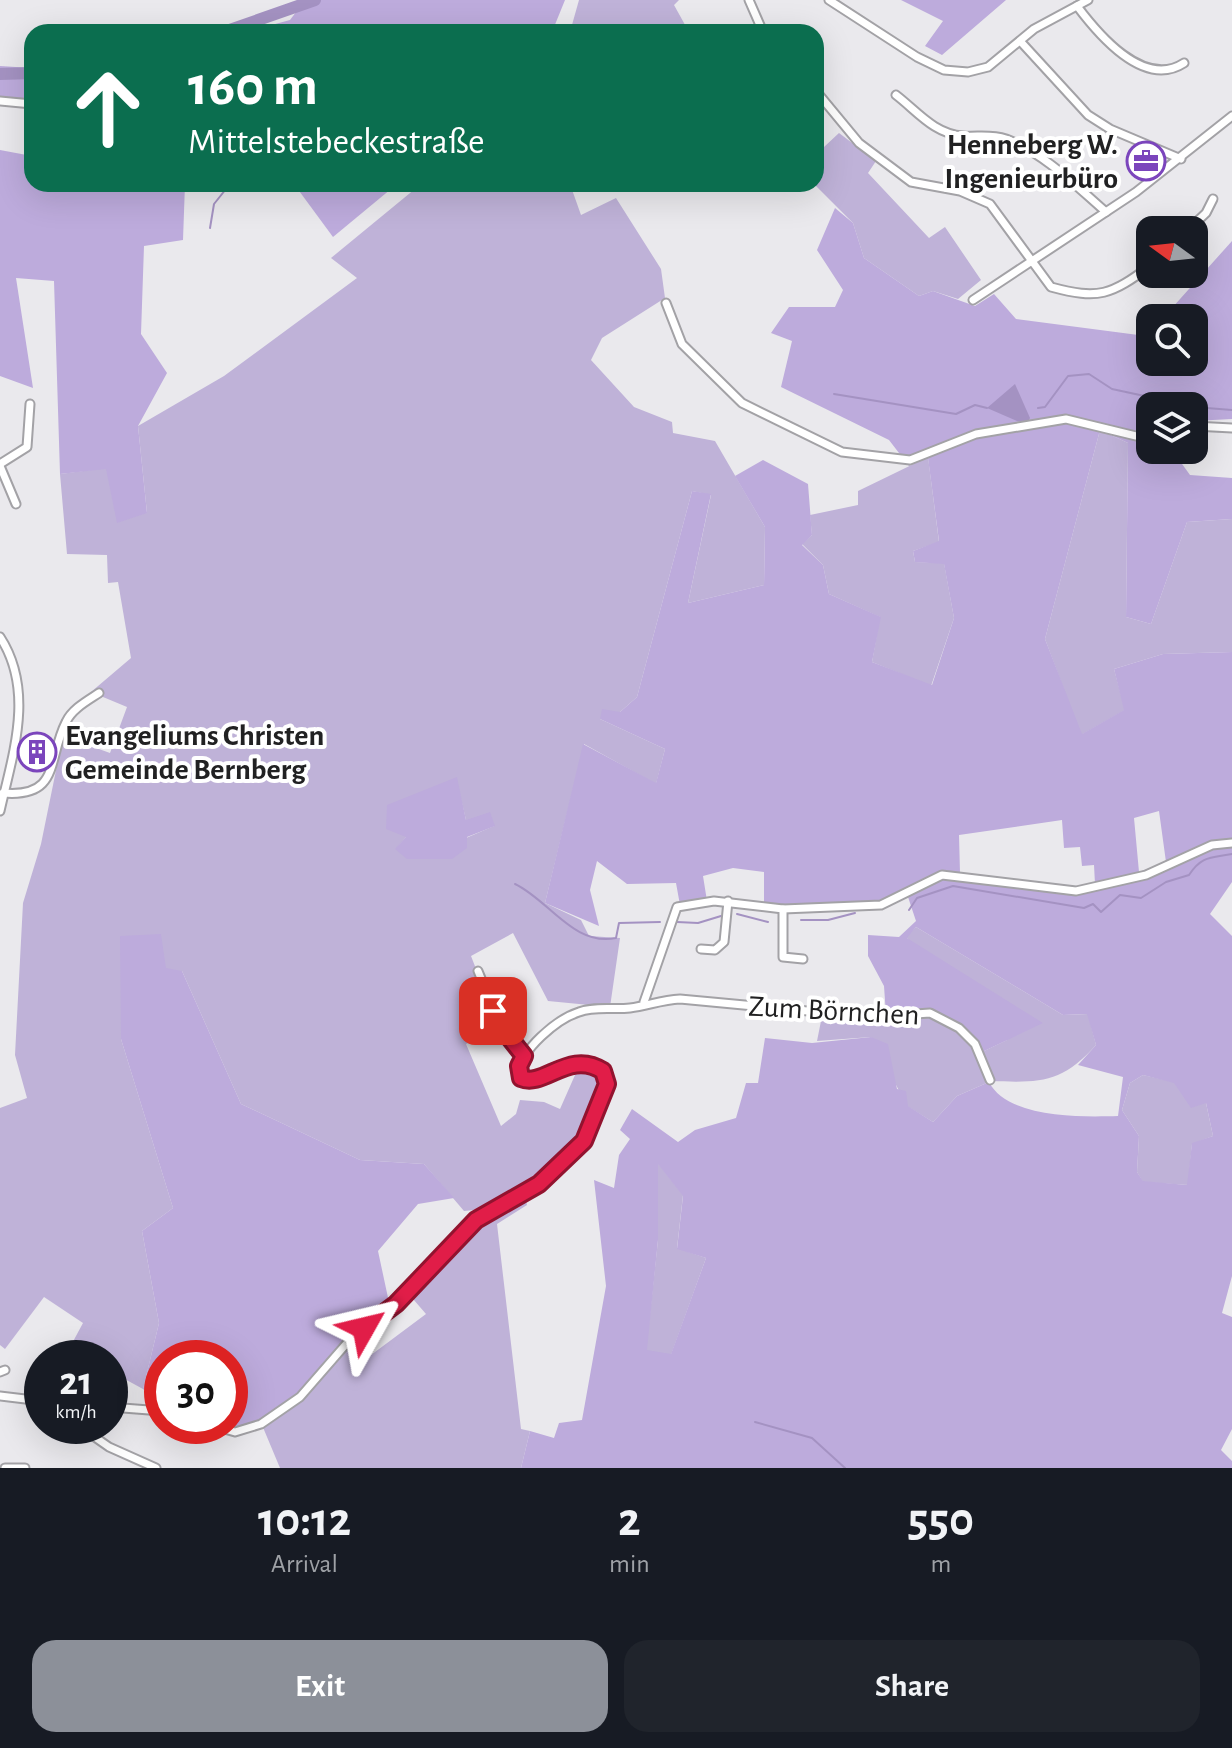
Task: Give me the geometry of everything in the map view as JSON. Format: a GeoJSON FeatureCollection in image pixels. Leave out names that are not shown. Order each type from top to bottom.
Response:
{"type":"FeatureCollection","features":[{"type":"Feature","properties":{"kind":"street"},"geometry":{"type":"LineString","coordinates":[[749,0],[760,24]]}},
{"type":"Feature","properties":{"kind":"street"},"geometry":{"type":"LineString","coordinates":[[829,0],[944,70],[968,72],[988,67],[1034,29],[1088,0]]}},
{"type":"Feature","properties":{"kind":"street"},"geometry":{"type":"LineString","coordinates":[[1077,6],[1107,44],[1125,56],[1160,69],[1173,70],[1184,63]]}},
{"type":"Feature","properties":{"kind":"street"},"geometry":{"type":"LineString","coordinates":[[1021,42],[1088,115],[1110,129],[1181,159]]}},
{"type":"Feature","properties":{"kind":"street"},"geometry":{"type":"LineString","coordinates":[[896,95],[928,124],[946,133],[964,136],[983,134],[1024,147],[1106,212]]}},
{"type":"Feature","properties":{"kind":"street"},"geometry":{"type":"LineString","coordinates":[[0,101],[24,103]]}},
{"type":"Feature","properties":{"kind":"street"},"geometry":{"type":"LineString","coordinates":[[824,101],[859,143],[911,182],[960,191],[990,204],[1051,287],[1095,296],[1115,289],[1136,275]]}},
{"type":"Feature","properties":{"kind":"street"},"geometry":{"type":"LineString","coordinates":[[973,300],[1032,263],[1181,159],[1232,116]]}},
{"type":"Feature","properties":{"kind":"street"},"geometry":{"type":"LineString","coordinates":[[1203,216],[1213,199]]}},
{"type":"Feature","properties":{"kind":"street"},"geometry":{"type":"LineString","coordinates":[[666,303],[682,344],[742,403],[842,452],[910,460],[976,434],[1066,419],[1136,436]]}},
{"type":"Feature","properties":{"kind":"street"},"geometry":{"type":"LineString","coordinates":[[16,504],[0,465],[29,442],[30,404]]}},
{"type":"Feature","properties":{"kind":"street"},"geometry":{"type":"LineString","coordinates":[[1208,427],[1232,428]]}},
{"type":"Feature","properties":{"kind":"street"},"geometry":{"type":"LineString","coordinates":[[0,637],[15,664],[20,686],[16,743],[0,811]]}},
{"type":"Feature","properties":{"kind":"street"},"geometry":{"type":"LineString","coordinates":[[2,793],[27,792],[48,779],[66,722],[99,693]]}},
{"type":"Feature","properties":{"kind":"street"},"geometry":{"type":"LineString","coordinates":[[644,1002],[677,907],[728,901],[783,909],[886,904],[942,875],[1076,891],[1146,875],[1201,849],[1232,843]]}},
{"type":"Feature","properties":{"kind":"street"},"geometry":{"type":"LineString","coordinates":[[701,949],[715,950],[724,942],[728,901]]}},
{"type":"Feature","properties":{"kind":"street"},"geometry":{"type":"LineString","coordinates":[[783,909],[783,957],[803,959]]}},
{"type":"Feature","properties":{"kind":"street"},"geometry":{"type":"LineString","coordinates":[[248,1428],[261,1424],[300,1397],[347,1343],[396,1304],[476,1220],[539,1184],[584,1141],[607,1084],[603,1071],[576,1064],[526,1081],[519,1073],[524,1056],[501,1027],[478,971]]}},
{"type":"Feature","properties":{"kind":"street","name":"Zum Börnchen"},"geometry":{"type":"LineString","coordinates":[[524,1056],[568,1017],[595,1009],[634,1008],[644,1002],[680,999],[872,1017],[924,1012],[959,1028],[975,1044],[990,1080]]}},
{"type":"Feature","properties":{"kind":"street"},"geometry":{"type":"LineString","coordinates":[[0,1396],[24,1399]]}},
{"type":"Feature","properties":{"kind":"street"},"geometry":{"type":"LineString","coordinates":[[105,1444],[156,1468]]}},
{"type":"Feature","properties":{"kind":"street"},"geometry":{"type":"LineString","coordinates":[[5,1468],[25,1468]]}},
{"type":"Feature","properties":{"kind":"shaded area"},"geometry":{"type":"Polygon","coordinates":[[[305,0],[565,0],[555,24],[275,24],[290,20],[305,0]]]}},
{"type":"Feature","properties":{"kind":"shaded area"},"geometry":{"type":"Polygon","coordinates":[[[579,0],[679,0],[674,5],[685,24],[572,24],[579,0]]]}},
{"type":"Feature","properties":{"kind":"shaded area"},"geometry":{"type":"Polygon","coordinates":[[[901,0],[1006,0],[942,55],[925,46],[943,21],[901,0]]]}},
{"type":"Feature","properties":{"kind":"shaded area"},"geometry":{"type":"Polygon","coordinates":[[[0,66],[24,68],[24,100],[0,98],[0,66]]]}},
{"type":"Feature","properties":{"kind":"shaded area"},"geometry":{"type":"Polygon","coordinates":[[[839,133],[876,161],[868,173],[929,238],[945,227],[981,280],[958,299],[933,291],[919,296],[864,258],[853,223],[822,192],[824,147],[839,133]]]}},
{"type":"Feature","properties":{"kind":"shaded area"},"geometry":{"type":"Polygon","coordinates":[[[0,150],[24,154],[24,192],[185,192],[183,240],[144,246],[141,334],[167,373],[138,426],[147,513],[117,523],[106,469],[60,474],[54,281],[16,278],[33,388],[0,376],[0,150]]]}},
{"type":"Feature","properties":{"kind":"shaded area"},"geometry":{"type":"Polygon","coordinates":[[[300,192],[387,192],[333,237],[300,192]]]}},
{"type":"Feature","properties":{"kind":"shaded area"},"geometry":{"type":"Polygon","coordinates":[[[411,192],[573,192],[581,215],[616,198],[661,269],[665,298],[602,338],[591,360],[634,407],[672,422],[673,433],[715,441],[765,527],[764,585],[688,603],[711,495],[692,491],[637,697],[620,712],[600,719],[665,749],[656,784],[584,744],[545,903],[581,920],[589,936],[620,938],[610,1007],[548,1001],[513,933],[471,956],[499,1028],[466,1044],[501,1126],[516,1114],[520,1100],[544,1102],[560,1109],[579,1066],[596,1069],[604,1082],[594,1116],[584,1135],[562,1162],[532,1186],[497,1204],[464,1211],[424,1164],[360,1160],[241,1104],[182,971],[121,1039],[173,1208],[142,1231],[159,1323],[155,1340],[144,1340],[143,1389],[128,1381],[128,1340],[74,1340],[83,1323],[44,1297],[5,1349],[0,1345],[0,1108],[27,1098],[15,1055],[23,903],[41,844],[63,736],[110,753],[127,707],[91,692],[131,658],[118,582],[108,583],[107,555],[67,554],[60,474],[106,468],[147,513],[138,426],[224,376],[357,278],[331,258],[411,192]],[[456,778],[396,849],[466,838],[494,826],[466,820],[456,778]]]}},
{"type":"Feature","properties":{"kind":"shaded area"},"geometry":{"type":"Polygon","coordinates":[[[835,208],[853,223],[864,258],[919,296],[933,291],[975,306],[994,294],[1016,319],[1136,335],[1136,376],[1208,376],[1208,304],[1176,304],[1190,288],[1208,288],[1208,268],[1232,241],[1232,419],[1208,420],[1208,392],[1136,392],[1136,464],[1182,464],[1190,475],[1232,478],[1232,519],[1187,522],[1151,624],[1126,617],[1128,443],[1100,430],[1045,639],[1082,734],[1124,710],[1114,669],[1163,654],[1232,652],[1232,882],[1210,914],[1232,936],[1232,1276],[1222,1313],[1232,1317],[1232,1429],[1221,1450],[1232,1461],[1232,1468],[521,1468],[530,1431],[554,1438],[559,1423],[582,1420],[606,1286],[594,1180],[614,1188],[619,1155],[630,1139],[620,1130],[632,1109],[678,1142],[695,1130],[736,1118],[746,1083],[758,1083],[765,1038],[812,1043],[871,1037],[888,1044],[897,1089],[906,1091],[908,1106],[933,1122],[957,1096],[989,1082],[1012,1103],[1029,1109],[1067,1115],[1118,1116],[1123,1077],[1078,1065],[1096,1045],[1087,1014],[1063,1015],[916,927],[907,938],[1043,1023],[980,1053],[961,1031],[924,1011],[886,1015],[884,986],[868,956],[868,935],[899,937],[916,921],[907,894],[875,903],[837,908],[764,905],[764,872],[733,868],[703,876],[707,901],[680,905],[676,883],[627,884],[597,861],[590,890],[599,926],[545,903],[583,744],[656,783],[665,749],[600,719],[602,709],[620,712],[637,697],[692,491],[711,494],[688,603],[764,585],[765,527],[735,476],[763,460],[808,484],[812,535],[802,545],[823,565],[829,594],[881,617],[872,662],[932,685],[954,618],[944,564],[915,562],[913,551],[939,541],[928,458],[909,466],[889,440],[781,387],[792,341],[771,333],[789,307],[835,307],[843,290],[817,250],[835,208]],[[1159,811],[1134,818],[1139,872],[1166,862],[1159,811]],[[1062,820],[959,835],[960,873],[1045,887],[1095,884],[1094,865],[1082,866],[1080,847],[1064,848],[1062,820]],[[1143,1075],[1130,1083],[1122,1110],[1139,1136],[1137,1172],[1143,1181],[1187,1185],[1192,1143],[1213,1136],[1206,1103],[1191,1108],[1174,1083],[1143,1075]],[[658,1164],[658,1240],[647,1350],[671,1354],[706,1258],[677,1249],[683,1196],[658,1164]]]}},
{"type":"Feature","properties":{"kind":"shaded area"},"geometry":{"type":"Polygon","coordinates":[[[1015,384],[1030,418],[1028,422],[1017,421],[987,408],[1015,384]]]}},
{"type":"Feature","properties":{"kind":"shaded area"},"geometry":{"type":"Polygon","coordinates":[[[1100,430],[1128,443],[1126,617],[1151,624],[1187,522],[1232,519],[1232,652],[1163,654],[1114,669],[1125,710],[1081,735],[1045,639],[1100,430]]]}},
{"type":"Feature","properties":{"kind":"shaded area"},"geometry":{"type":"Polygon","coordinates":[[[928,457],[939,542],[913,551],[915,562],[944,563],[954,618],[931,686],[872,662],[880,617],[829,594],[823,565],[802,544],[812,535],[810,515],[858,505],[858,491],[928,457]]]}},
{"type":"Feature","properties":{"kind":"shaded area"},"geometry":{"type":"Polygon","coordinates":[[[457,777],[466,820],[490,812],[495,826],[467,837],[467,848],[452,859],[407,859],[395,849],[406,837],[386,829],[387,805],[457,777]]]}},
{"type":"Feature","properties":{"kind":"shaded area"},"geometry":{"type":"Polygon","coordinates":[[[916,927],[1063,1015],[1088,1014],[1096,1045],[1061,1074],[1037,1081],[991,1081],[980,1053],[1007,1040],[906,937],[916,927]]]}},
{"type":"Feature","properties":{"kind":"shaded area"},"geometry":{"type":"Polygon","coordinates":[[[161,934],[166,968],[182,971],[241,1104],[360,1160],[424,1164],[454,1198],[418,1204],[378,1251],[390,1307],[310,1385],[265,1419],[248,1425],[248,1340],[155,1340],[159,1323],[142,1231],[173,1208],[121,1039],[120,936],[161,934]]]}},
{"type":"Feature","properties":{"kind":"shaded area"},"geometry":{"type":"Polygon","coordinates":[[[823,1011],[856,1016],[924,1013],[960,1033],[978,1054],[989,1082],[957,1096],[933,1122],[907,1106],[871,1037],[817,1041],[823,1011]]]}},
{"type":"Feature","properties":{"kind":"shaded area"},"geometry":{"type":"Polygon","coordinates":[[[1143,1075],[1174,1082],[1206,1103],[1213,1136],[1192,1144],[1188,1185],[1143,1182],[1137,1172],[1139,1136],[1122,1110],[1130,1083],[1143,1075]]]}},
{"type":"Feature","properties":{"kind":"shaded area"},"geometry":{"type":"Polygon","coordinates":[[[658,1163],[683,1195],[677,1248],[706,1258],[671,1355],[646,1351],[658,1240],[658,1163]]]}},
{"type":"Feature","properties":{"kind":"shaded area"},"geometry":{"type":"Polygon","coordinates":[[[541,1186],[543,1189],[526,1200],[527,1205],[497,1224],[521,1429],[530,1431],[521,1468],[280,1468],[262,1425],[353,1339],[367,1358],[426,1314],[407,1292],[476,1222],[541,1186]]]}},
{"type":"Feature","properties":{"kind":"waterway"},"geometry":{"type":"LineString","coordinates":[[247,24],[315,0]]}},
{"type":"Feature","properties":{"kind":"waterway"},"geometry":{"type":"LineString","coordinates":[[0,74],[24,73]]}},
{"type":"Feature","properties":{"kind":"waterway"},"geometry":{"type":"LineString","coordinates":[[210,228],[214,204],[224,192]]}},
{"type":"Feature","properties":{"kind":"waterway"},"geometry":{"type":"LineString","coordinates":[[1038,408],[1045,407],[1068,376],[1089,374],[1112,389],[1136,394]]}},
{"type":"Feature","properties":{"kind":"waterway"},"geometry":{"type":"LineString","coordinates":[[834,394],[956,414],[975,405],[987,408]]}},
{"type":"Feature","properties":{"kind":"waterway"},"geometry":{"type":"LineString","coordinates":[[1208,408],[1232,410]]}},
{"type":"Feature","properties":{"kind":"waterway"},"geometry":{"type":"LineString","coordinates":[[909,910],[917,898],[953,886],[1084,908],[1093,904],[1101,912],[1120,895],[1141,898],[1166,882],[1189,875],[1203,861],[1232,854]]}},
{"type":"Feature","properties":{"kind":"waterway"},"geometry":{"type":"LineString","coordinates":[[515,884],[587,936],[616,938],[619,923],[660,922]]}},
{"type":"Feature","properties":{"kind":"waterway"},"geometry":{"type":"LineString","coordinates":[[801,920],[828,920],[855,913]]}},
{"type":"Feature","properties":{"kind":"waterway"},"geometry":{"type":"LineString","coordinates":[[737,914],[768,922]]}},
{"type":"Feature","properties":{"kind":"waterway"},"geometry":{"type":"LineString","coordinates":[[677,922],[698,923],[721,916]]}},
{"type":"Feature","properties":{"kind":"waterway"},"geometry":{"type":"LineString","coordinates":[[755,1422],[812,1438],[845,1468]]}},
{"type":"Feature","properties":{"kind":"place","name":"Henneberg W. Ingenieurbüro"},"geometry":{"type":"Point","coordinates":[1146,161]}},
{"type":"Feature","properties":{"kind":"place","name":"Evangeliums Christen Gemeinde Bernberg"},"geometry":{"type":"Point","coordinates":[37,752]}},
{"type":"Feature","properties":{"kind":"route"},"geometry":{"type":"LineString","coordinates":[[364,1328],[396,1304],[420,1275],[476,1220],[539,1184],[584,1141],[597,1116],[607,1084],[603,1071],[587,1065],[564,1065],[526,1081],[519,1073],[524,1056],[501,1027],[493,1011]]}}]}
